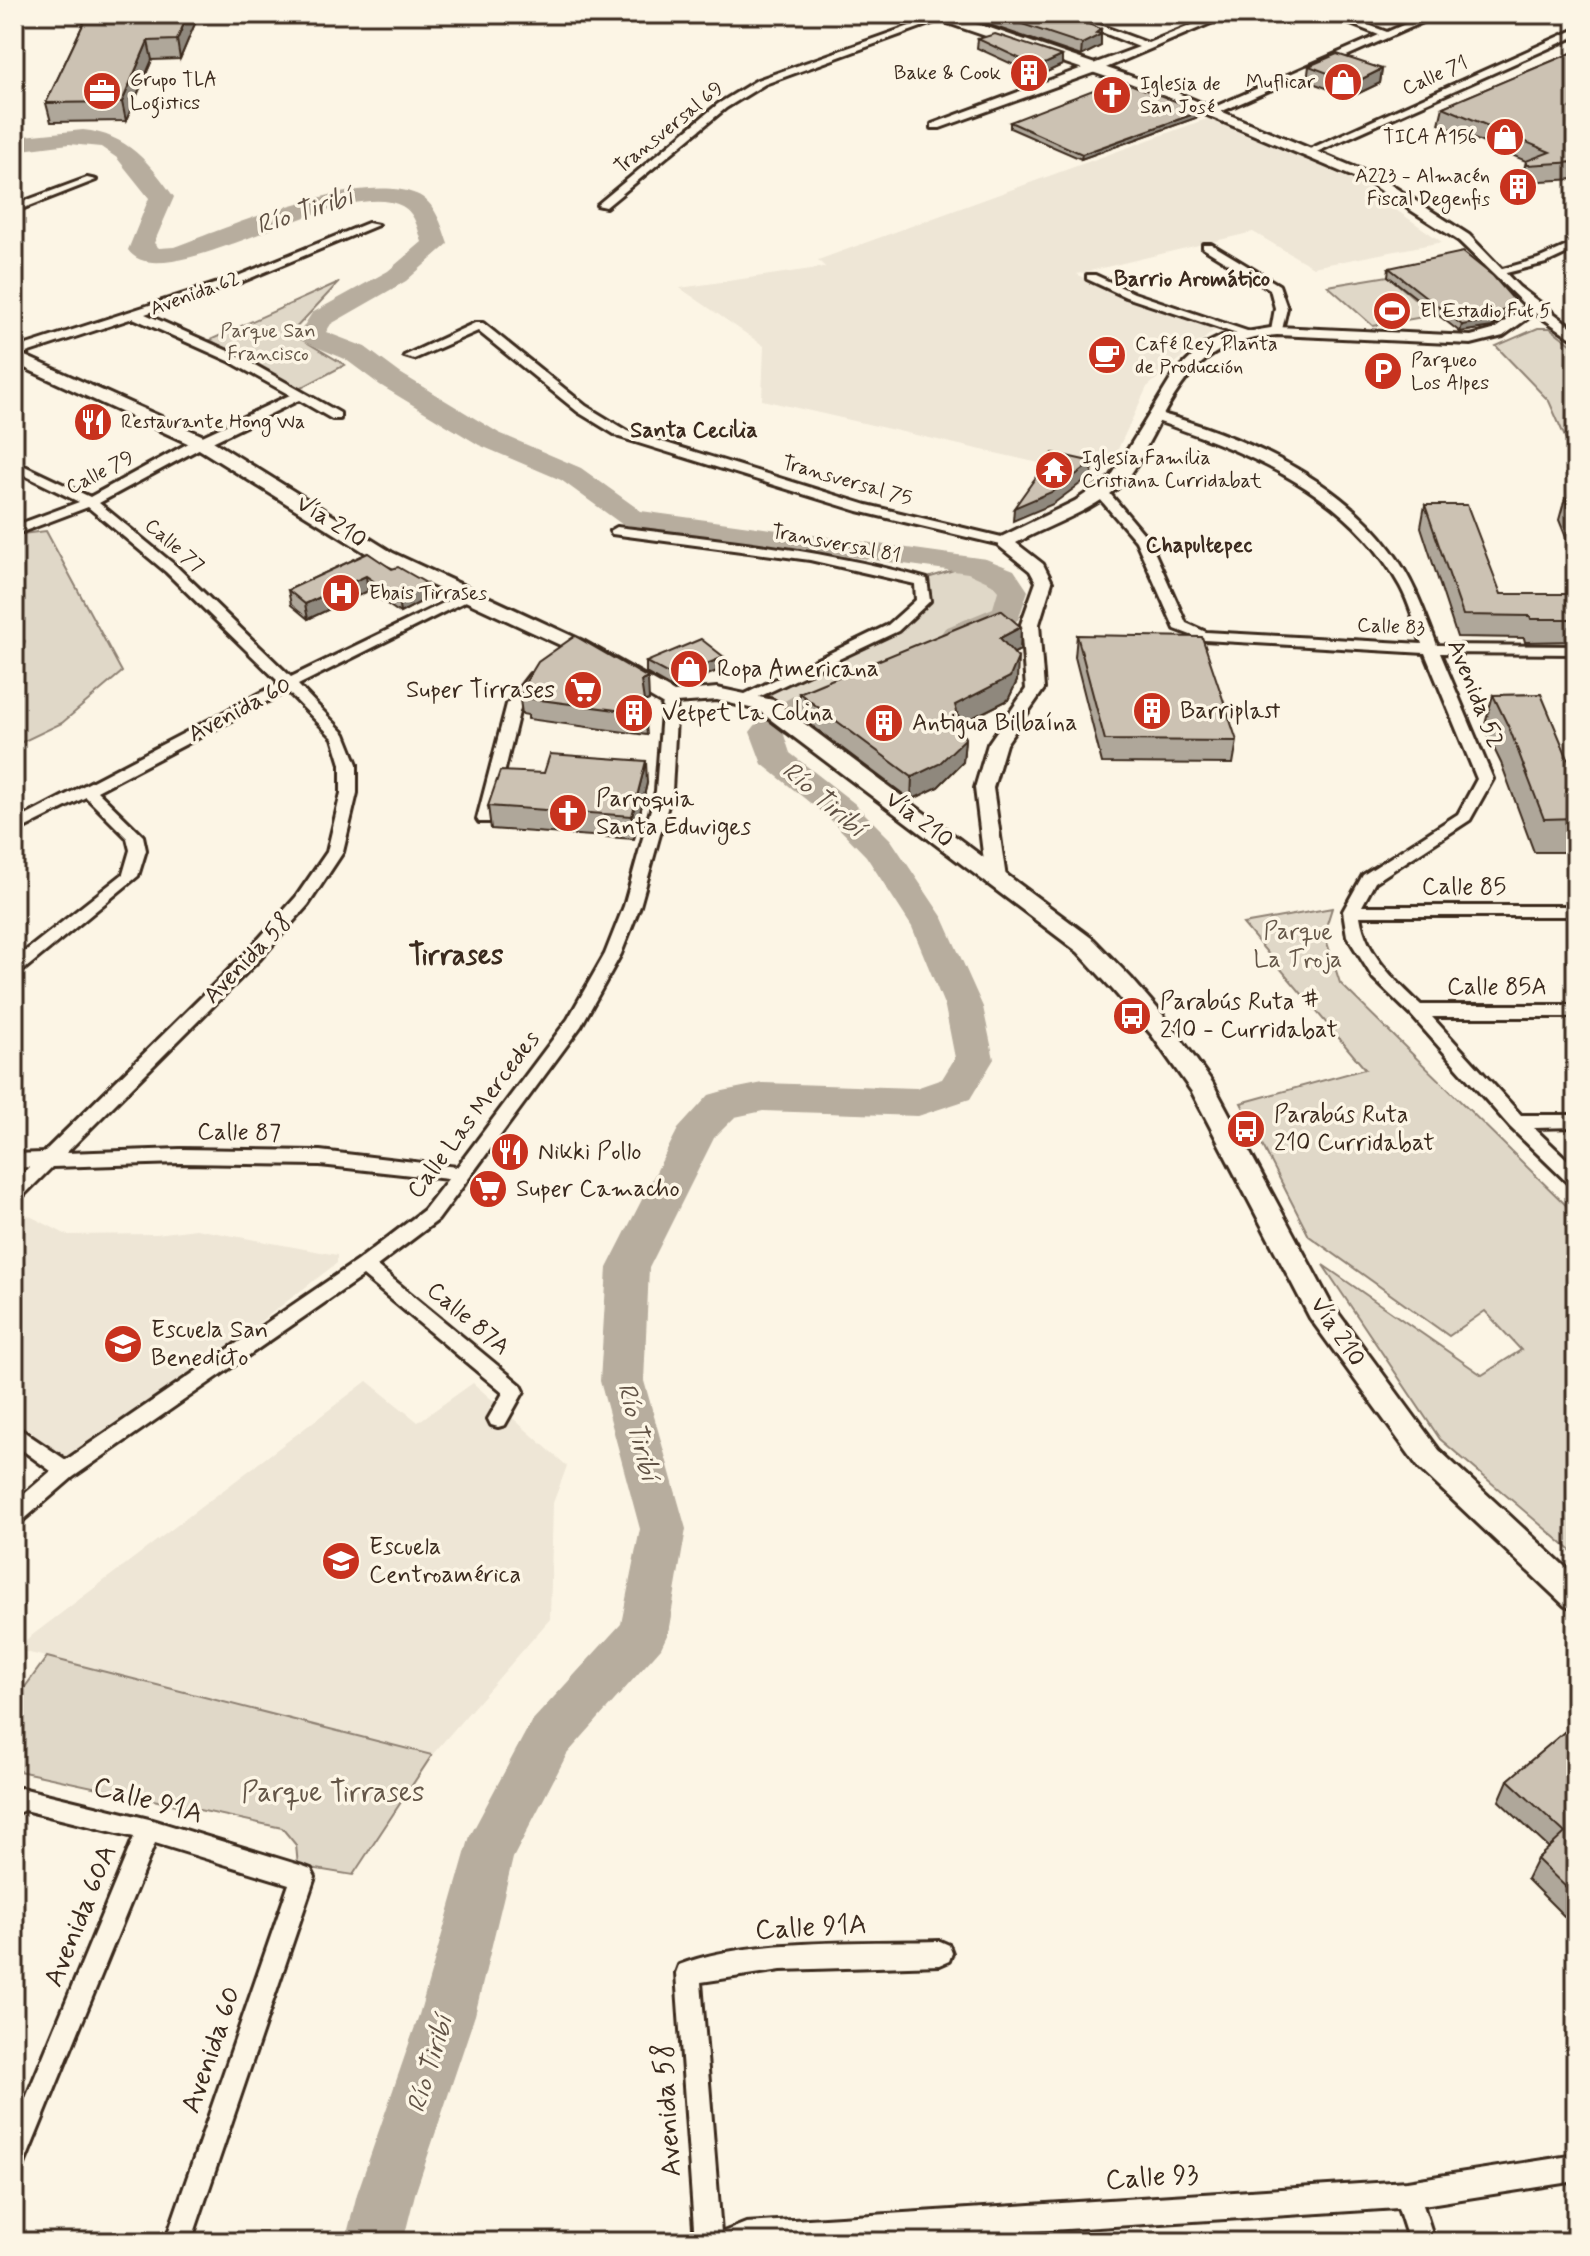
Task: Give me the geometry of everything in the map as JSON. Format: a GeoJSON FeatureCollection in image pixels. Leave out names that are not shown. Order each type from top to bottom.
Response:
{"type":"FeatureCollection","features":[{"type":"Feature","properties":{"kind":"main road","name":"Vía 210"},"geometry":{"type":"LineString","coordinates":[[14,354],[201,442],[386,557],[670,699],[717,694],[756,702],[815,740],[1086,946],[1160,1028],[1203,1088],[1320,1310],[1419,1447],[1576,1597]]}},
{"type":"Feature","properties":{"kind":"street"},"geometry":{"type":"LineString","coordinates":[[927,14],[1097,68],[1214,111],[1375,181],[1464,238],[1514,290],[1576,337]]}},
{"type":"Feature","properties":{"kind":"street"},"geometry":{"type":"LineString","coordinates":[[1061,14],[1146,46]]}},
{"type":"Feature","properties":{"kind":"street"},"geometry":{"type":"LineString","coordinates":[[936,126],[1097,68],[1227,14]]}},
{"type":"Feature","properties":{"kind":"street"},"geometry":{"type":"LineString","coordinates":[[1330,14],[1387,35]]}},
{"type":"Feature","properties":{"kind":"street"},"geometry":{"type":"LineString","coordinates":[[1214,111],[1436,14]]}},
{"type":"Feature","properties":{"kind":"street","name":"Transversal 69"},"geometry":{"type":"LineString","coordinates":[[602,205],[722,106],[761,82],[941,18]]}},
{"type":"Feature","properties":{"kind":"street","name":"Calle 71"},"geometry":{"type":"LineString","coordinates":[[1308,152],[1576,32]]}},
{"type":"Feature","properties":{"kind":"street"},"geometry":{"type":"LineString","coordinates":[[14,209],[91,180]]}},
{"type":"Feature","properties":{"kind":"street","name":"Avenida 62"},"geometry":{"type":"LineString","coordinates":[[14,354],[237,280],[372,225]]}},
{"type":"Feature","properties":{"kind":"street"},"geometry":{"type":"LineString","coordinates":[[1498,272],[1542,261],[1576,245]]}},
{"type":"Feature","properties":{"kind":"street"},"geometry":{"type":"LineString","coordinates":[[1207,246],[1275,287],[1281,308],[1277,331]]}},
{"type":"Feature","properties":{"kind":"street"},"geometry":{"type":"LineString","coordinates":[[1091,277],[1130,295],[1244,332]]}},
{"type":"Feature","properties":{"kind":"street"},"geometry":{"type":"LineString","coordinates":[[1514,290],[1515,320]]}},
{"type":"Feature","properties":{"kind":"street"},"geometry":{"type":"LineString","coordinates":[[996,878],[984,788],[997,744],[1035,689],[1036,670],[1030,624],[1044,582],[1037,568],[1005,542],[1101,492],[1127,468],[1173,382],[1201,353],[1226,337],[1244,332],[1277,331],[1455,342],[1487,337],[1535,306]]}},
{"type":"Feature","properties":{"kind":"street"},"geometry":{"type":"LineString","coordinates":[[137,315],[233,358],[336,416]]}},
{"type":"Feature","properties":{"kind":"street"},"geometry":{"type":"LineString","coordinates":[[1515,320],[1558,323]]}},
{"type":"Feature","properties":{"kind":"street","name":"Transversal 75"},"geometry":{"type":"LineString","coordinates":[[410,356],[479,326],[589,414],[623,434],[863,508],[1005,542]]}},
{"type":"Feature","properties":{"kind":"street"},"geometry":{"type":"LineString","coordinates":[[201,442],[298,396]]}},
{"type":"Feature","properties":{"kind":"street","name":"Avenida 52"},"geometry":{"type":"LineString","coordinates":[[1155,416],[1207,433],[1289,469],[1355,515],[1384,549],[1408,587],[1485,779],[1464,817],[1369,879],[1351,911]]}},
{"type":"Feature","properties":{"kind":"street","name":"Calle 79"},"geometry":{"type":"LineString","coordinates":[[14,531],[90,502],[201,442]]}},
{"type":"Feature","properties":{"kind":"street","name":"Calle 77"},"geometry":{"type":"LineString","coordinates":[[14,465],[90,502],[182,579],[247,640],[287,685]]}},
{"type":"Feature","properties":{"kind":"street","name":"Calle 83"},"geometry":{"type":"LineString","coordinates":[[1101,492],[1142,540],[1180,626],[1204,636],[1431,649],[1576,650]]}},
{"type":"Feature","properties":{"kind":"street","name":"Transversal 81"},"geometry":{"type":"LineString","coordinates":[[617,531],[791,554],[893,573],[922,582],[923,601],[893,628],[756,702]]}},
{"type":"Feature","properties":{"kind":"street","name":"Avenida 60"},"geometry":{"type":"LineString","coordinates":[[14,828],[287,685],[469,596]]}},
{"type":"Feature","properties":{"kind":"street"},"geometry":{"type":"LineString","coordinates":[[485,819],[514,704],[533,678],[544,670]]}},
{"type":"Feature","properties":{"kind":"street","name":"Avenida 58"},"geometry":{"type":"LineString","coordinates":[[14,1193],[253,956],[302,901],[335,852],[349,793],[349,764],[340,737],[287,685]]}},
{"type":"Feature","properties":{"kind":"street","name":"Calle Las Mercedes"},"geometry":{"type":"LineString","coordinates":[[14,1516],[66,1471],[364,1266],[431,1215],[575,1022],[613,954],[632,906],[664,791],[670,699]]}},
{"type":"Feature","properties":{"kind":"street"},"geometry":{"type":"LineString","coordinates":[[14,969],[130,876],[138,850],[135,836],[89,791]]}},
{"type":"Feature","properties":{"kind":"street"},"geometry":{"type":"LineString","coordinates":[[1351,911],[1355,936],[1379,974],[1417,1011],[1516,1122],[1576,1179]]}},
{"type":"Feature","properties":{"kind":"street","name":"Calle 85"},"geometry":{"type":"LineString","coordinates":[[1351,911],[1576,911]]}},
{"type":"Feature","properties":{"kind":"street","name":"Calle 85A"},"geometry":{"type":"LineString","coordinates":[[1417,1011],[1576,1011]]}},
{"type":"Feature","properties":{"kind":"street"},"geometry":{"type":"LineString","coordinates":[[1516,1122],[1576,1121]]}},
{"type":"Feature","properties":{"kind":"street","name":"Calle 87"},"geometry":{"type":"LineString","coordinates":[[14,1161],[180,1156],[320,1158],[462,1174]]}},
{"type":"Feature","properties":{"kind":"street","name":"Calle 87A"},"geometry":{"type":"LineString","coordinates":[[364,1266],[514,1391],[498,1419]]}},
{"type":"Feature","properties":{"kind":"street"},"geometry":{"type":"LineString","coordinates":[[14,1433],[66,1471]]}},
{"type":"Feature","properties":{"kind":"street","name":"Calle 91A"},"geometry":{"type":"LineString","coordinates":[[18,1802],[149,1830],[303,1877]]}},
{"type":"Feature","properties":{"kind":"street","name":"Avenida 60A"},"geometry":{"type":"LineString","coordinates":[[14,2158],[149,1830]]}},
{"type":"Feature","properties":{"kind":"street","name":"Avenida 60"},"geometry":{"type":"LineString","coordinates":[[178,2242],[303,1877]]}},
{"type":"Feature","properties":{"kind":"street","name":"Calle 91A"},"geometry":{"type":"LineString","coordinates":[[688,1973],[728,1963],[791,1957],[940,1953]]}},
{"type":"Feature","properties":{"kind":"street","name":"Avenida 58"},"geometry":{"type":"LineString","coordinates":[[688,1973],[708,2242]]}},
{"type":"Feature","properties":{"kind":"street","name":"Calle 93"},"geometry":{"type":"LineString","coordinates":[[730,2242],[746,2236],[1407,2194],[1576,2168]]}},
{"type":"Feature","properties":{"kind":"street"},"geometry":{"type":"LineString","coordinates":[[1407,2194],[1422,2242]]}},
{"type":"Feature","properties":{"kind":"shaded area"},"geometry":{"type":"Polygon","coordinates":[[[1209,118],[1356,182],[1442,242],[1313,267],[1253,232],[1077,274],[1103,289],[1217,328],[1147,387],[1113,460],[1092,475],[762,400],[764,346],[680,288],[825,267],[818,260],[1209,118]]]}},
{"type":"Feature","properties":{"kind":"shaded area","name":"Escuela San Benedicto"},"geometry":{"type":"Polygon","coordinates":[[[20,1211],[67,1235],[156,1234],[196,1229],[337,1255],[337,1263],[73,1465],[14,1424],[14,1217],[20,1211]]]}},
{"type":"Feature","properties":{"kind":"shaded area","name":"Escuela Centroamérica"},"geometry":{"type":"Polygon","coordinates":[[[367,1381],[418,1422],[473,1383],[567,1466],[553,1503],[550,1619],[432,1755],[14,1649],[367,1381]]]}},
{"type":"Feature","properties":{"kind":"green space"},"geometry":{"type":"Polygon","coordinates":[[[1388,276],[1434,315],[1373,326],[1328,286],[1388,276]]]}},
{"type":"Feature","properties":{"kind":"green space","name":"Parque San Francisco"},"geometry":{"type":"Polygon","coordinates":[[[339,282],[291,333],[345,365],[299,389],[210,340],[339,282]]]}},
{"type":"Feature","properties":{"kind":"green space"},"geometry":{"type":"Polygon","coordinates":[[[1538,328],[1550,328],[1576,348],[1576,462],[1549,401],[1496,346],[1538,328]]]}},
{"type":"Feature","properties":{"kind":"green space"},"geometry":{"type":"Polygon","coordinates":[[[46,531],[122,672],[62,723],[14,746],[14,675],[25,641],[14,632],[14,535],[46,531]]]}},
{"type":"Feature","properties":{"kind":"green space"},"geometry":{"type":"Polygon","coordinates":[[[967,566],[999,582],[1006,597],[998,614],[813,688],[785,705],[765,693],[896,631],[927,601],[924,579],[967,566]]]}},
{"type":"Feature","properties":{"kind":"green space","name":"Parque La Troja"},"geometry":{"type":"Polygon","coordinates":[[[1332,908],[1324,933],[1340,983],[1576,1215],[1576,1555],[1440,1439],[1323,1265],[1482,1375],[1521,1350],[1485,1311],[1449,1336],[1309,1236],[1241,1103],[1365,1069],[1243,924],[1332,908]]]}},
{"type":"Feature","properties":{"kind":"green space","name":"Parque Tirrases"},"geometry":{"type":"Polygon","coordinates":[[[47,1657],[432,1755],[353,1875],[298,1866],[296,1845],[282,1828],[14,1770],[14,1702],[47,1657]]]}},
{"type":"Feature","properties":{"kind":"building","name":"Grupo TLA Logistics"},"geometry":{"type":"Polygon","coordinates":[[[88,14],[188,14],[177,40],[148,41],[122,102],[46,103],[88,14]]]}},
{"type":"Feature","properties":{"kind":"building"},"geometry":{"type":"Polygon","coordinates":[[[992,14],[1054,14],[1101,29],[1096,33],[1102,34],[1082,44],[992,14]]]}},
{"type":"Feature","properties":{"kind":"building"},"geometry":{"type":"Polygon","coordinates":[[[995,34],[1062,56],[1038,67],[978,39],[995,34]]]}},
{"type":"Feature","properties":{"kind":"building"},"geometry":{"type":"Polygon","coordinates":[[[1576,51],[1576,105],[1570,108],[1576,112],[1576,162],[1527,165],[1526,161],[1550,152],[1443,107],[1576,51]]]}},
{"type":"Feature","properties":{"kind":"building"},"geometry":{"type":"Polygon","coordinates":[[[1337,54],[1382,69],[1354,83],[1309,66],[1337,54]]]}},
{"type":"Feature","properties":{"kind":"building"},"geometry":{"type":"Polygon","coordinates":[[[1119,80],[1202,111],[1082,154],[1010,122],[1119,80]]]}},
{"type":"Feature","properties":{"kind":"building"},"geometry":{"type":"Polygon","coordinates":[[[1463,252],[1493,276],[1514,300],[1493,320],[1462,325],[1389,268],[1463,252]]]}},
{"type":"Feature","properties":{"kind":"building"},"geometry":{"type":"Polygon","coordinates":[[[1053,453],[1093,462],[1054,491],[1014,508],[1053,453]]]}},
{"type":"Feature","properties":{"kind":"building"},"geometry":{"type":"Polygon","coordinates":[[[1565,498],[1576,498],[1576,525],[1565,498]]]}},
{"type":"Feature","properties":{"kind":"building"},"geometry":{"type":"Polygon","coordinates":[[[1425,505],[1467,505],[1501,594],[1576,594],[1576,619],[1463,615],[1425,505]]]}},
{"type":"Feature","properties":{"kind":"building"},"geometry":{"type":"Polygon","coordinates":[[[368,553],[392,569],[398,567],[426,583],[398,598],[366,576],[305,604],[288,590],[368,553]]]}},
{"type":"Feature","properties":{"kind":"building","name":"Antigua Bilbaína"},"geometry":{"type":"Polygon","coordinates":[[[1001,610],[1021,627],[1000,638],[1018,658],[1010,677],[955,705],[965,739],[939,764],[912,777],[799,693],[1001,610]]]}},
{"type":"Feature","properties":{"kind":"building","name":"Barriplast"},"geometry":{"type":"Polygon","coordinates":[[[1077,635],[1202,637],[1237,741],[1105,740],[1077,635]]]}},
{"type":"Feature","properties":{"kind":"building"},"geometry":{"type":"Polygon","coordinates":[[[575,636],[648,678],[641,681],[646,714],[526,698],[526,694],[519,693],[538,662],[575,636]]]}},
{"type":"Feature","properties":{"kind":"building"},"geometry":{"type":"Polygon","coordinates":[[[701,639],[724,657],[674,677],[646,662],[701,639]]]}},
{"type":"Feature","properties":{"kind":"building"},"geometry":{"type":"Polygon","coordinates":[[[1541,694],[1576,778],[1576,818],[1544,819],[1510,730],[1493,695],[1541,694]]]}},
{"type":"Feature","properties":{"kind":"building"},"geometry":{"type":"Polygon","coordinates":[[[550,754],[646,761],[632,816],[488,806],[500,771],[544,773],[550,754]]]}},
{"type":"Feature","properties":{"kind":"building"},"geometry":{"type":"Polygon","coordinates":[[[1576,1722],[1576,1897],[1537,1859],[1565,1833],[1508,1780],[1576,1722]]]}},
{"type":"Feature","properties":{"kind":"waterway","name":"Río Tiribí"},"geometry":{"type":"LineString","coordinates":[[14,144],[83,137],[97,138],[120,148],[162,197],[141,243],[141,250],[156,256],[178,254],[330,203],[362,196],[389,195],[408,199],[423,213],[435,244],[397,276],[321,319],[311,335],[355,353],[390,379],[489,439],[571,474],[633,519],[698,525],[975,565],[1003,577],[1013,591],[1007,613],[956,635]]}},
{"type":"Feature","properties":{"kind":"waterway","name":"Río Tiribí"},"geometry":{"type":"LineString","coordinates":[[374,2242],[386,2194],[447,2015],[488,1853],[549,1738],[644,1633],[663,1529],[622,1381],[628,1268],[698,1129],[723,1105],[763,1097],[918,1102],[956,1089],[975,1059],[964,1007],[930,927],[879,848],[842,811],[774,757],[767,732],[805,704],[846,684]]}},
{"type":"Feature","properties":{"kind":"place","name":"Bake & Cook"},"geometry":{"type":"Point","coordinates":[1029,73]}},
{"type":"Feature","properties":{"kind":"place","name":"Muflicar"},"geometry":{"type":"Point","coordinates":[1343,82]}},
{"type":"Feature","properties":{"kind":"place","name":"Grupo TLA Logistics"},"geometry":{"type":"Point","coordinates":[102,91]}},
{"type":"Feature","properties":{"kind":"place","name":"Iglesia de San José"},"geometry":{"type":"Point","coordinates":[1112,95]}},
{"type":"Feature","properties":{"kind":"place","name":"TICA A156"},"geometry":{"type":"Point","coordinates":[1505,137]}},
{"type":"Feature","properties":{"kind":"place","name":"A223 - Almacén Fiscal Degenfis"},"geometry":{"type":"Point","coordinates":[1518,187]}},
{"type":"Feature","properties":{"kind":"place","name":"El Estadio Fut 5"},"geometry":{"type":"Point","coordinates":[1392,311]}},
{"type":"Feature","properties":{"kind":"place","name":"Café Rey Planta de Producción"},"geometry":{"type":"Point","coordinates":[1107,355]}},
{"type":"Feature","properties":{"kind":"place","name":"Parqueo Los Alpes"},"geometry":{"type":"Point","coordinates":[1383,371]}},
{"type":"Feature","properties":{"kind":"place","name":"Restaurante Hong Wa"},"geometry":{"type":"Point","coordinates":[93,422]}},
{"type":"Feature","properties":{"kind":"place","name":"Iglesia Familia Cristiana Curridabat"},"geometry":{"type":"Point","coordinates":[1054,470]}},
{"type":"Feature","properties":{"kind":"place","name":"Ebais Tirrases"},"geometry":{"type":"Point","coordinates":[341,593]}},
{"type":"Feature","properties":{"kind":"place","name":"Ropa Americana"},"geometry":{"type":"Point","coordinates":[689,669]}},
{"type":"Feature","properties":{"kind":"place","name":"Super Tirrases"},"geometry":{"type":"Point","coordinates":[583,690]}},
{"type":"Feature","properties":{"kind":"place","name":"Barriplast"},"geometry":{"type":"Point","coordinates":[1152,711]}},
{"type":"Feature","properties":{"kind":"place","name":"Vetpet La Colina"},"geometry":{"type":"Point","coordinates":[634,713]}},
{"type":"Feature","properties":{"kind":"place","name":"Antigua Bilbaína"},"geometry":{"type":"Point","coordinates":[884,723]}},
{"type":"Feature","properties":{"kind":"place","name":"Parroquia Santa Eduviges"},"geometry":{"type":"Point","coordinates":[568,813]}},
{"type":"Feature","properties":{"kind":"place","name":"Parabús Ruta # 210 - Curridabat"},"geometry":{"type":"Point","coordinates":[1132,1016]}},
{"type":"Feature","properties":{"kind":"place","name":"Parabús Ruta 210 Curridabat"},"geometry":{"type":"Point","coordinates":[1246,1129]}},
{"type":"Feature","properties":{"kind":"place","name":"Nikki Pollo"},"geometry":{"type":"Point","coordinates":[510,1152]}},
{"type":"Feature","properties":{"kind":"place","name":"Super Camacho"},"geometry":{"type":"Point","coordinates":[488,1189]}},
{"type":"Feature","properties":{"kind":"place","name":"Escuela San Benedicto"},"geometry":{"type":"Point","coordinates":[123,1344]}},
{"type":"Feature","properties":{"kind":"place","name":"Escuela Centroamérica"},"geometry":{"type":"Point","coordinates":[341,1561]}},
{"type":"Feature","properties":{"kind":"district","name":"Barrio Aromático"},"geometry":{"type":"Point","coordinates":[1192,280]}},
{"type":"Feature","properties":{"kind":"district","name":"Santa Cecilia"},"geometry":{"type":"Point","coordinates":[694,431]}},
{"type":"Feature","properties":{"kind":"district","name":"Chapultepec"},"geometry":{"type":"Point","coordinates":[1199,546]}},
{"type":"Feature","properties":{"kind":"district","name":"Tirrases"},"geometry":{"type":"Point","coordinates":[456,956]}}]}
